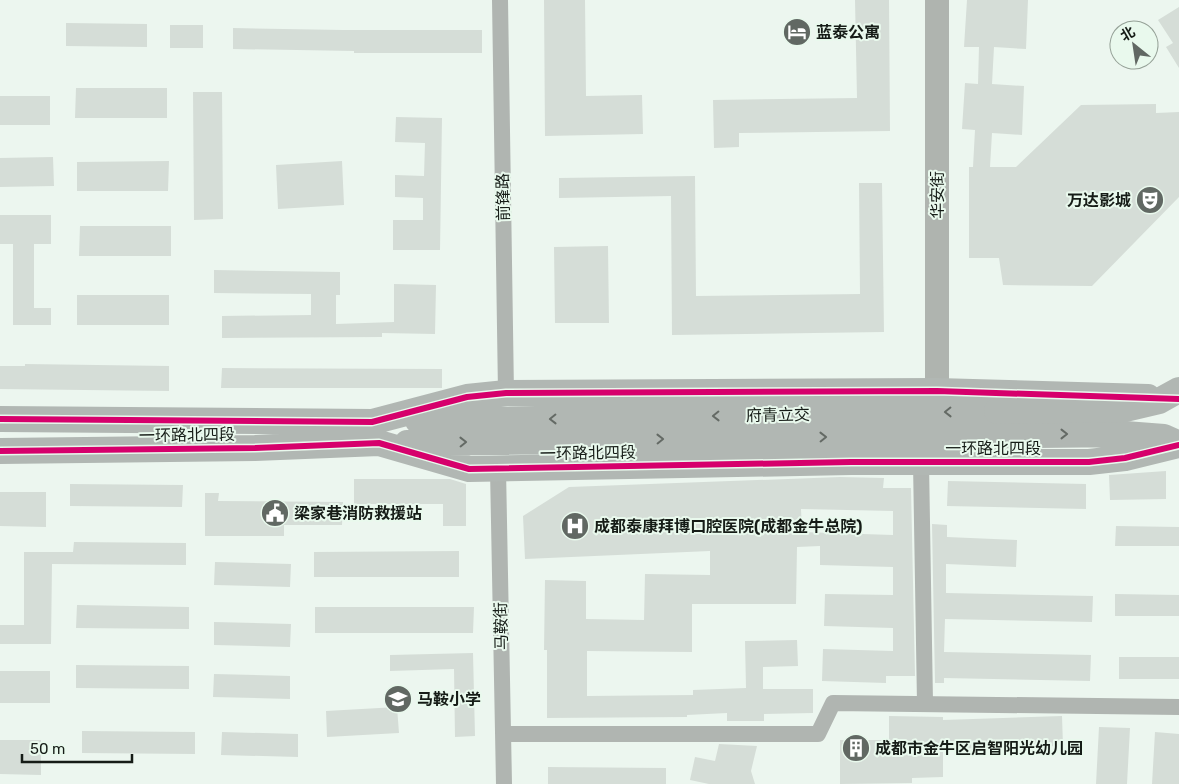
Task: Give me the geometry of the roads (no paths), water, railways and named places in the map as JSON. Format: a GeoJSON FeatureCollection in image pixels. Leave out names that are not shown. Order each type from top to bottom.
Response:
{"type":"FeatureCollection","features":[{"type":"Feature","properties":{"kind":"main road","name":"府青立交"},"geometry":{"type":"LineString","coordinates":[[376,433],[998,422],[1125,409],[1159,401],[1179,390]]}},
{"type":"Feature","properties":{"kind":"main road","name":"一环路北四段"},"geometry":{"type":"LineString","coordinates":[[0,451],[255,448],[376,433],[428,409],[467,397],[506,394],[936,391],[1179,399]]}},
{"type":"Feature","properties":{"kind":"main road","name":"一环路北四段"},"geometry":{"type":"LineString","coordinates":[[0,419],[376,433],[469,469],[921,462],[1089,462],[1125,458],[1179,445]]}},
{"type":"Feature","properties":{"kind":"main road","name":"府青立交"},"geometry":{"type":"LineString","coordinates":[[998,422],[1164,437],[1179,445]]}},
{"type":"Feature","properties":{"kind":"street","name":"前锋路"},"geometry":{"type":"LineString","coordinates":[[500,0],[506,394]]}},
{"type":"Feature","properties":{"kind":"street","name":"华安街"},"geometry":{"type":"LineString","coordinates":[[936,391],[937,0]]}},
{"type":"Feature","properties":{"kind":"street"},"geometry":{"type":"LineString","coordinates":[[921,462],[925,703]]}},
{"type":"Feature","properties":{"kind":"street","name":"马鞍街"},"geometry":{"type":"LineString","coordinates":[[498,468],[504,784]]}},
{"type":"Feature","properties":{"kind":"street"},"geometry":{"type":"LineString","coordinates":[[504,734],[818,734],[833,702],[1179,707]]}},
{"type":"Feature","properties":{"kind":"place","name":"蓝泰公寓"},"geometry":{"type":"Point","coordinates":[797,32]}},
{"type":"Feature","properties":{"kind":"place","name":"万达影城"},"geometry":{"type":"Point","coordinates":[1150,200]}},
{"type":"Feature","properties":{"kind":"place","name":"梁家巷消防救援站"},"geometry":{"type":"Point","coordinates":[275,513]}},
{"type":"Feature","properties":{"kind":"place","name":"成都泰康拜博口腔医院(成都金牛总院)"},"geometry":{"type":"Point","coordinates":[575,526]}},
{"type":"Feature","properties":{"kind":"place","name":"马鞍小学"},"geometry":{"type":"Point","coordinates":[398,699]}},
{"type":"Feature","properties":{"kind":"place","name":"成都市金牛区启智阳光幼儿园"},"geometry":{"type":"Point","coordinates":[856,748]}}]}
